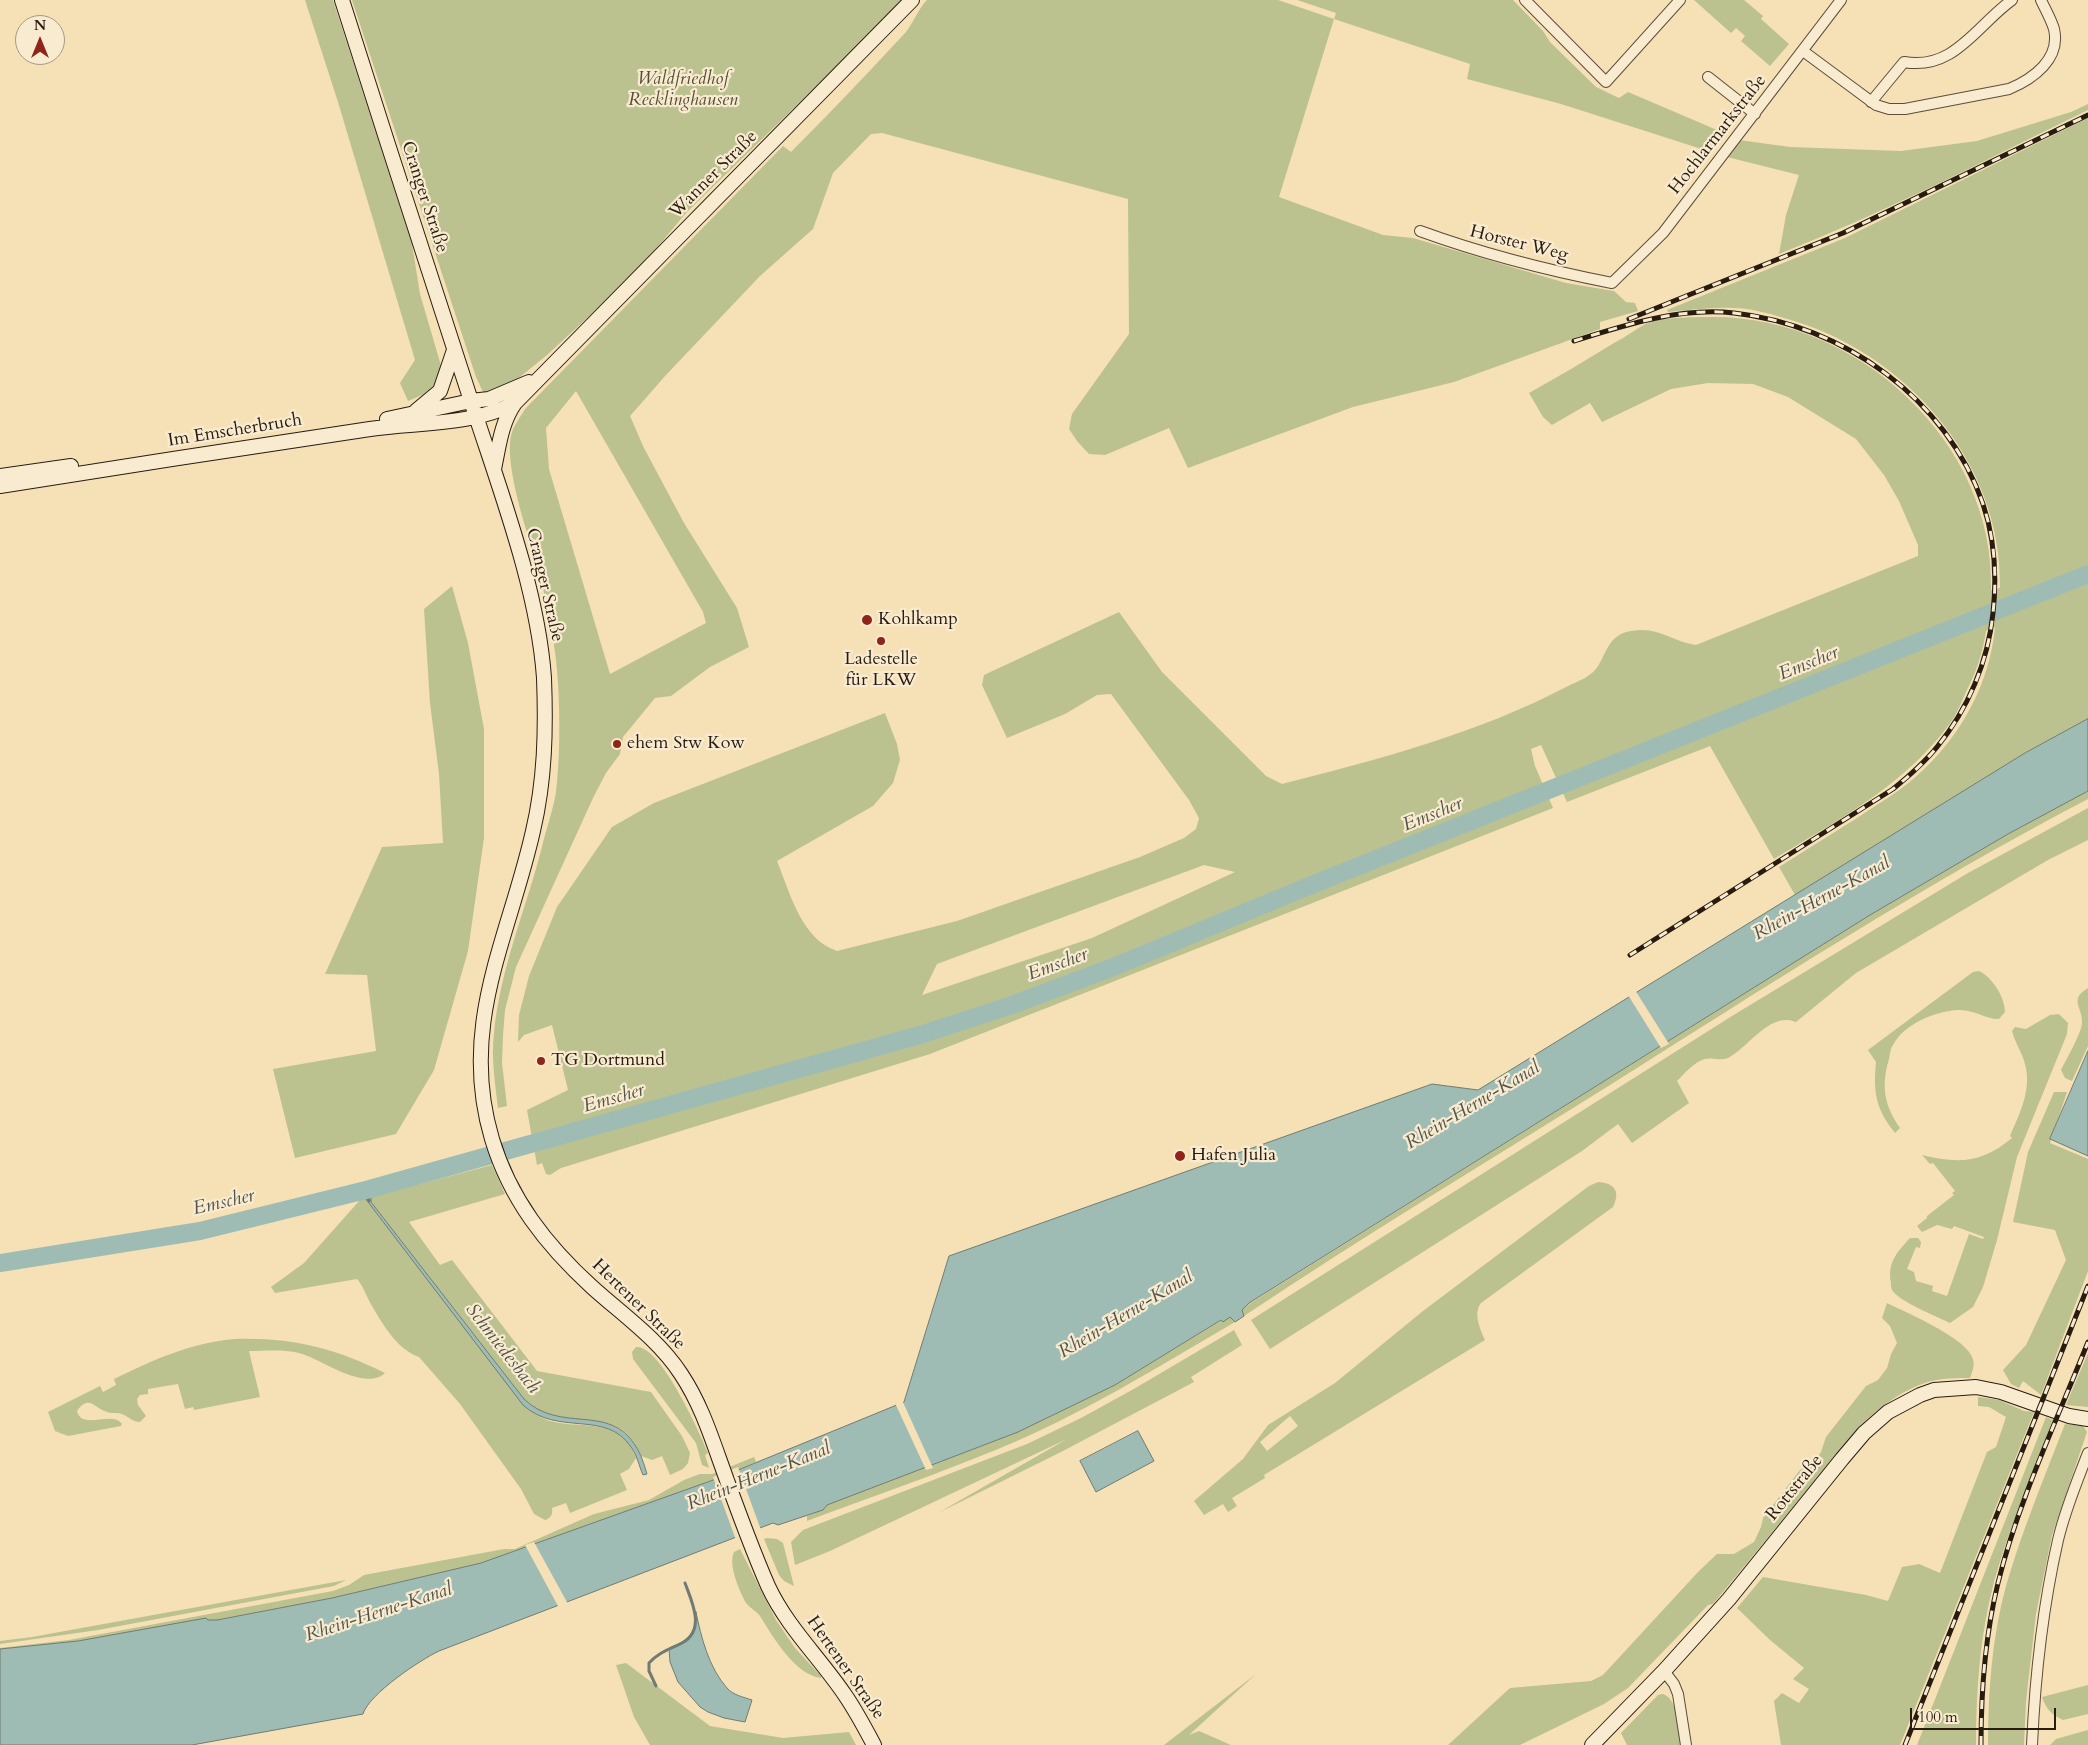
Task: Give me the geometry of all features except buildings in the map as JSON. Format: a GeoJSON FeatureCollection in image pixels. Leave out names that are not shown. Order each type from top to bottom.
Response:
{"type":"FeatureCollection","features":[{"type":"Feature","properties":{"kind":"main road","name":"Cranger Straße"},"geometry":{"type":"LineString","coordinates":[[342,0],[493,470],[533,608],[543,670],[545,713],[541,786],[533,832],[490,984],[480,1046],[482,1089],[491,1134],[513,1192]]}},
{"type":"Feature","properties":{"kind":"main road","name":"Wanner Straße"},"geometry":{"type":"LineString","coordinates":[[476,416],[503,409],[515,403],[912,0]]}},
{"type":"Feature","properties":{"kind":"main road"},"geometry":{"type":"LineString","coordinates":[[412,419],[440,392],[454,350]]}},
{"type":"Feature","properties":{"kind":"main road","name":"Wanner Straße"},"geometry":{"type":"LineString","coordinates":[[471,401],[495,397],[542,376]]}},
{"type":"Feature","properties":{"kind":"main road","name":"Im Emscherbruch"},"geometry":{"type":"LineString","coordinates":[[0,486],[396,422],[471,401]]}},
{"type":"Feature","properties":{"kind":"main road"},"geometry":{"type":"LineString","coordinates":[[493,470],[502,429],[508,413],[515,403]]}},
{"type":"Feature","properties":{"kind":"main road","name":"Im Emscherbruch"},"geometry":{"type":"LineString","coordinates":[[412,419],[448,422],[476,416]]}},
{"type":"Feature","properties":{"kind":"main road","name":"Im Emscherbruch"},"geometry":{"type":"LineString","coordinates":[[0,476],[396,422]]}},
{"type":"Feature","properties":{"kind":"main road","name":"Hertener Straße"},"geometry":{"type":"LineString","coordinates":[[513,1192],[551,1247],[591,1286],[654,1342],[680,1374],[704,1416],[751,1546],[770,1590],[805,1645],[847,1697],[874,1745]]}},
{"type":"Feature","properties":{"kind":"main road","name":"Rottstraße"},"geometry":{"type":"LineString","coordinates":[[1592,1745],[1664,1671],[1729,1599],[1864,1433],[1888,1412],[1903,1403],[1934,1390],[1976,1387],[2001,1392],[2069,1416],[2088,1419]]}},
{"type":"Feature","properties":{"kind":"street"},"geometry":{"type":"LineString","coordinates":[[1525,0],[1606,82],[1680,0]]}},
{"type":"Feature","properties":{"kind":"street","name":"Hochlarmarkstraße"},"geometry":{"type":"LineString","coordinates":[[1612,283],[1663,233],[1842,0]]}},
{"type":"Feature","properties":{"kind":"street"},"geometry":{"type":"LineString","coordinates":[[1871,102],[1904,62],[1922,64],[1949,55],[1971,40],[1997,11],[2012,0]]}},
{"type":"Feature","properties":{"kind":"street"},"geometry":{"type":"LineString","coordinates":[[1803,51],[1881,108],[1905,109],[2009,89],[2024,82],[2049,61],[2055,44],[2052,21],[2041,0]]}},
{"type":"Feature","properties":{"kind":"street"},"geometry":{"type":"LineString","coordinates":[[1708,77],[1755,114]]}},
{"type":"Feature","properties":{"kind":"street","name":"Horster Weg"},"geometry":{"type":"LineString","coordinates":[[1420,231],[1464,247],[1521,264],[1612,283]]}},
{"type":"Feature","properties":{"kind":"street"},"geometry":{"type":"LineString","coordinates":[[2032,1745],[2037,1684],[2051,1575],[2058,1539],[2071,1495],[2088,1453]]}},
{"type":"Feature","properties":{"kind":"street"},"geometry":{"type":"LineString","coordinates":[[1664,1671],[1674,1684],[1678,1694],[1686,1745]]}},
{"type":"Feature","properties":{"kind":"green space"},"geometry":{"type":"Polygon","coordinates":[[[305,0],[333,0],[412,244],[420,294],[442,369],[437,382],[431,388],[422,395],[408,401],[400,383],[415,360],[338,102],[305,0]]]}},
{"type":"Feature","properties":{"kind":"green space","name":"Waldfriedhof Recklinghausen"},"geometry":{"type":"Polygon","coordinates":[[[352,0],[905,0],[686,213],[655,250],[598,308],[547,355],[515,381],[497,390],[483,392],[476,377],[352,0]]]}},
{"type":"Feature","properties":{"kind":"green space"},"geometry":{"type":"Polygon","coordinates":[[[927,0],[1278,0],[1334,19],[1279,197],[1383,235],[1413,238],[1566,283],[1614,291],[1626,302],[1635,303],[1638,311],[1600,322],[1600,329],[1454,382],[1353,407],[1188,468],[1169,428],[1105,455],[1089,454],[1069,429],[1072,414],[1129,334],[1128,199],[882,133],[871,134],[833,173],[813,229],[760,276],[666,375],[630,416],[644,448],[684,523],[737,608],[749,647],[710,667],[671,696],[655,698],[623,737],[620,754],[606,773],[593,798],[516,967],[505,1010],[503,1035],[502,1063],[507,1106],[498,1108],[493,1052],[497,1009],[508,962],[553,806],[556,792],[559,738],[558,683],[553,641],[539,572],[518,502],[511,462],[510,446],[512,432],[525,409],[783,146],[791,152],[835,108],[906,32],[927,0]],[[576,391],[546,428],[549,469],[610,674],[706,623],[703,612],[576,391]]]}},
{"type":"Feature","properties":{"kind":"green space"},"geometry":{"type":"Polygon","coordinates":[[[1297,0],[1513,0],[1543,31],[1550,42],[1596,87],[1619,98],[1628,92],[1724,133],[1711,152],[1561,104],[1467,79],[1470,64],[1334,19],[1336,13],[1297,0]]]}},
{"type":"Feature","properties":{"kind":"green space"},"geometry":{"type":"Polygon","coordinates":[[[1694,0],[1744,0],[1763,16],[1761,19],[1789,44],[1770,66],[1741,41],[1745,36],[1736,28],[1731,33],[1694,0]]]}},
{"type":"Feature","properties":{"kind":"green space"},"geometry":{"type":"Polygon","coordinates":[[[2088,104],[2088,110],[1973,167],[1896,204],[1779,254],[1786,215],[1799,175],[1727,157],[1739,140],[1790,147],[1901,151],[1977,141],[2071,112],[2088,104]]]}},
{"type":"Feature","properties":{"kind":"green space"},"geometry":{"type":"Polygon","coordinates":[[[2088,118],[2088,719],[2025,753],[1795,895],[1779,867],[1899,790],[1915,778],[1950,741],[1972,706],[1980,687],[1987,668],[1995,627],[1986,631],[1981,655],[1970,685],[1953,719],[1935,742],[1894,781],[1871,798],[1774,859],[1710,746],[1567,802],[1541,745],[1531,749],[1535,766],[1553,808],[930,1054],[561,1168],[550,1175],[546,1174],[542,1163],[537,1165],[527,1110],[568,1090],[552,1025],[524,1035],[518,1042],[519,1015],[529,976],[557,907],[612,827],[654,803],[885,713],[897,744],[900,760],[893,783],[873,806],[777,861],[800,917],[814,936],[823,944],[837,951],[957,921],[1140,857],[1184,838],[1196,829],[1199,818],[1189,800],[1111,694],[1097,695],[1065,714],[1007,738],[982,685],[984,675],[1119,612],[1162,672],[1266,776],[1282,784],[1356,765],[1428,743],[1500,718],[1534,703],[1592,673],[1597,668],[1610,643],[1622,634],[1641,630],[1658,632],[1696,645],[1918,556],[1918,545],[1899,501],[1884,475],[1856,439],[1788,397],[1753,384],[1708,383],[1671,389],[1602,422],[1590,403],[1552,425],[1543,417],[1529,393],[1650,322],[1672,318],[1714,317],[1767,323],[1819,339],[1866,365],[1908,398],[1944,439],[1970,485],[1986,536],[1991,590],[2000,588],[1996,541],[1984,497],[1964,455],[1938,417],[1905,384],[1868,356],[1828,334],[1784,318],[1738,308],[1708,308],[1668,312],[1667,310],[1845,238],[2088,118]],[[1204,865],[937,964],[922,995],[1092,938],[1235,872],[1204,865]]]}},
{"type":"Feature","properties":{"kind":"green space"},"geometry":{"type":"Polygon","coordinates":[[[452,586],[468,643],[484,729],[484,838],[468,951],[434,1070],[396,1134],[295,1158],[273,1069],[376,1051],[367,975],[325,974],[382,847],[443,843],[439,774],[430,703],[424,609],[452,586]]]}},
{"type":"Feature","properties":{"kind":"green space"},"geometry":{"type":"Polygon","coordinates":[[[2088,791],[2088,799],[1966,866],[1846,937],[1380,1228],[1244,1316],[1242,1310],[1249,1304],[1870,915],[2008,834],[2088,791]]]}},
{"type":"Feature","properties":{"kind":"green space"},"geometry":{"type":"Polygon","coordinates":[[[2088,808],[2088,840],[2048,860],[1856,973],[1796,1022],[1777,1021],[1728,1058],[1705,1059],[1693,1065],[1677,1081],[1689,1103],[1632,1143],[1618,1124],[1582,1151],[1270,1349],[1251,1320],[1732,1016],[1968,873],[2088,808]]]}},
{"type":"Feature","properties":{"kind":"green space"},"geometry":{"type":"Polygon","coordinates":[[[1979,971],[1989,978],[2003,1000],[2005,1012],[1999,1019],[1963,1010],[1940,1013],[1913,1025],[1898,1038],[1892,1047],[1885,1078],[1885,1087],[1887,1103],[1900,1128],[1895,1133],[1884,1116],[1877,1100],[1875,1083],[1876,1062],[1868,1050],[1973,972],[1979,971]]]}},
{"type":"Feature","properties":{"kind":"green space"},"geometry":{"type":"Polygon","coordinates":[[[2088,988],[2088,1046],[2072,1081],[2065,1078],[2061,1070],[2077,1039],[2082,1023],[2078,1004],[2079,996],[2088,988]]]}},
{"type":"Feature","properties":{"kind":"green space"},"geometry":{"type":"Polygon","coordinates":[[[2059,1014],[2068,1023],[2067,1034],[2017,1157],[1997,1240],[1983,1287],[1973,1307],[1950,1323],[1902,1299],[1891,1287],[1890,1270],[1894,1258],[1910,1238],[1918,1238],[1921,1242],[1920,1248],[1916,1247],[1907,1269],[1914,1272],[1916,1281],[1933,1286],[1932,1291],[1947,1296],[1969,1234],[1983,1239],[1984,1237],[1954,1226],[1952,1229],[1937,1225],[1922,1232],[1917,1226],[1954,1195],[1952,1193],[1955,1191],[1933,1163],[1930,1164],[1922,1155],[1947,1160],[1970,1159],[1990,1152],[2012,1138],[2010,1136],[2024,1101],[2027,1073],[2012,1031],[2015,1027],[2026,1029],[2050,1015],[2059,1014]]]}},
{"type":"Feature","properties":{"kind":"green space"},"geometry":{"type":"Polygon","coordinates":[[[2054,1092],[2067,1092],[2050,1143],[2088,1159],[2088,1271],[2041,1395],[2023,1381],[2019,1388],[2011,1384],[2003,1370],[2026,1345],[2066,1260],[2055,1230],[2013,1222],[2028,1152],[2054,1092]]]}},
{"type":"Feature","properties":{"kind":"green space"},"geometry":{"type":"Polygon","coordinates":[[[492,1165],[505,1194],[409,1222],[440,1265],[452,1260],[537,1371],[651,1392],[682,1436],[690,1453],[688,1463],[683,1469],[670,1475],[662,1456],[652,1460],[641,1456],[633,1441],[624,1431],[613,1425],[550,1416],[527,1402],[371,1202],[371,1197],[492,1165]]]}},
{"type":"Feature","properties":{"kind":"green space"},"geometry":{"type":"Polygon","coordinates":[[[1598,1182],[1612,1186],[1616,1192],[1613,1207],[1481,1303],[1477,1316],[1485,1340],[1264,1475],[1265,1478],[1232,1498],[1237,1506],[1228,1512],[1223,1504],[1204,1515],[1194,1501],[1243,1459],[1268,1425],[1335,1383],[1423,1311],[1589,1186],[1598,1182]],[[1290,1416],[1260,1442],[1267,1451],[1298,1426],[1290,1416]]]}},
{"type":"Feature","properties":{"kind":"green space"},"geometry":{"type":"Polygon","coordinates":[[[365,1198],[527,1408],[547,1420],[610,1430],[620,1435],[629,1444],[636,1458],[629,1469],[620,1474],[627,1490],[570,1513],[566,1503],[552,1508],[551,1516],[545,1520],[534,1514],[521,1489],[460,1404],[419,1357],[404,1349],[386,1329],[357,1279],[275,1293],[271,1287],[304,1263],[360,1200],[365,1198]]]}},
{"type":"Feature","properties":{"kind":"green space"},"geometry":{"type":"Polygon","coordinates":[[[1887,1303],[1935,1327],[1960,1343],[1973,1359],[1970,1378],[1943,1379],[1919,1385],[1887,1403],[1859,1427],[1713,1604],[1708,1605],[1628,1688],[1604,1704],[1520,1745],[1448,1745],[1510,1688],[1591,1681],[1603,1675],[1717,1554],[1734,1554],[1754,1542],[1763,1518],[1800,1470],[1813,1464],[1821,1452],[1826,1437],[1866,1386],[1878,1380],[1887,1368],[1897,1343],[1890,1326],[1882,1318],[1887,1303]]]}},
{"type":"Feature","properties":{"kind":"green space"},"geometry":{"type":"Polygon","coordinates":[[[1230,1317],[1235,1322],[1119,1390],[1029,1436],[927,1477],[807,1521],[807,1516],[823,1510],[827,1505],[1018,1432],[1115,1385],[1230,1317]]]}},
{"type":"Feature","properties":{"kind":"green space"},"geometry":{"type":"Polygon","coordinates":[[[1234,1330],[1242,1345],[1191,1377],[1194,1382],[1061,1452],[938,1513],[1067,1439],[830,1551],[795,1565],[791,1542],[803,1530],[1027,1444],[1081,1418],[1132,1390],[1234,1330]]]}},
{"type":"Feature","properties":{"kind":"green space"},"geometry":{"type":"Polygon","coordinates":[[[234,1339],[275,1340],[312,1346],[348,1357],[385,1373],[376,1378],[366,1379],[355,1377],[299,1353],[249,1351],[260,1397],[194,1410],[193,1407],[185,1409],[178,1384],[148,1389],[148,1394],[140,1395],[137,1399],[138,1405],[146,1416],[140,1422],[120,1413],[107,1412],[92,1404],[85,1403],[77,1411],[80,1417],[85,1420],[117,1420],[122,1424],[121,1426],[68,1436],[55,1431],[48,1412],[100,1386],[103,1392],[116,1385],[114,1379],[158,1359],[201,1345],[234,1339]]]}},
{"type":"Feature","properties":{"kind":"green space"},"geometry":{"type":"Polygon","coordinates":[[[636,1347],[646,1350],[656,1359],[678,1391],[708,1453],[705,1455],[709,1468],[702,1465],[696,1443],[633,1359],[632,1352],[636,1347]]]}},
{"type":"Feature","properties":{"kind":"green space"},"geometry":{"type":"Polygon","coordinates":[[[2088,1353],[2088,1407],[2066,1405],[2088,1353]]]}},
{"type":"Feature","properties":{"kind":"green space"},"geometry":{"type":"Polygon","coordinates":[[[1978,1397],[1999,1400],[2024,1411],[2034,1412],[1900,1745],[1781,1745],[1774,1701],[1782,1693],[1799,1703],[1809,1689],[1793,1679],[1804,1668],[1770,1640],[1737,1608],[1763,1577],[1866,1595],[1888,1601],[1902,1567],[1919,1564],[1940,1573],[1987,1452],[1996,1447],[2006,1417],[1989,1407],[1978,1406],[1978,1397]]]}},
{"type":"Feature","properties":{"kind":"green space"},"geometry":{"type":"Polygon","coordinates":[[[2046,1417],[2053,1420],[2007,1541],[1989,1602],[1980,1663],[1976,1745],[1917,1745],[2046,1417]]]}},
{"type":"Feature","properties":{"kind":"green space"},"geometry":{"type":"Polygon","coordinates":[[[2065,1424],[2083,1426],[2087,1432],[2052,1535],[2036,1614],[2026,1701],[2024,1745],[1988,1745],[1992,1665],[2001,1605],[2019,1545],[2065,1424]]]}},
{"type":"Feature","properties":{"kind":"green space"},"geometry":{"type":"Polygon","coordinates":[[[754,1457],[756,1462],[716,1479],[481,1563],[332,1598],[217,1620],[205,1619],[78,1641],[0,1649],[69,1640],[333,1591],[349,1585],[364,1575],[504,1549],[515,1549],[594,1514],[649,1500],[684,1480],[700,1474],[712,1474],[754,1457]]]}},
{"type":"Feature","properties":{"kind":"green space"},"geometry":{"type":"Polygon","coordinates":[[[764,1539],[777,1539],[783,1543],[794,1586],[784,1581],[779,1575],[764,1539]]]}},
{"type":"Feature","properties":{"kind":"green space"},"geometry":{"type":"Polygon","coordinates":[[[740,1549],[776,1620],[795,1648],[821,1678],[802,1670],[794,1663],[778,1644],[760,1616],[746,1603],[732,1564],[734,1552],[740,1549]]]}},
{"type":"Feature","properties":{"kind":"green space"},"geometry":{"type":"Polygon","coordinates":[[[346,1580],[334,1586],[98,1630],[0,1644],[0,1641],[32,1637],[346,1580]]]}},
{"type":"Feature","properties":{"kind":"green space"},"geometry":{"type":"Polygon","coordinates":[[[626,1663],[710,1726],[783,1738],[849,1732],[856,1745],[650,1745],[634,1717],[616,1665],[626,1663]]]}},
{"type":"Feature","properties":{"kind":"green space"},"geometry":{"type":"Polygon","coordinates":[[[1256,1674],[1189,1735],[1199,1731],[1231,1745],[1164,1745],[1256,1674]]]}},
{"type":"Feature","properties":{"kind":"green space"},"geometry":{"type":"Polygon","coordinates":[[[2088,1685],[2088,1714],[2063,1720],[2050,1711],[2042,1697],[2088,1685]]]}},
{"type":"Feature","properties":{"kind":"green space"},"geometry":{"type":"Polygon","coordinates":[[[1663,1694],[1672,1702],[1675,1709],[1682,1745],[1627,1745],[1621,1733],[1658,1695],[1663,1694]]]}},
{"type":"Feature","properties":{"kind":"green space"},"geometry":{"type":"Polygon","coordinates":[[[2088,1730],[2088,1745],[2050,1745],[2056,1739],[2088,1730]]]}},
{"type":"Feature","properties":{"kind":"water","name":"Rhein-Herne-Kanal"},"geometry":{"type":"Polygon","coordinates":[[[2088,719],[2088,791],[2008,834],[1870,915],[1249,1303],[1242,1310],[1244,1316],[1235,1322],[1230,1317],[1223,1322],[1221,1320],[1115,1385],[1018,1432],[827,1505],[823,1510],[778,1525],[773,1523],[439,1651],[396,1678],[375,1697],[363,1714],[192,1745],[0,1745],[0,1649],[78,1641],[206,1618],[208,1620],[217,1620],[332,1598],[481,1563],[716,1479],[904,1402],[949,1256],[1432,1084],[1478,1090],[2025,753],[2088,719]]]}},
{"type":"Feature","properties":{"kind":"water"},"geometry":{"type":"Polygon","coordinates":[[[2088,1051],[2088,1156],[2050,1139],[2088,1051]]]}},
{"type":"Feature","properties":{"kind":"water"},"geometry":{"type":"Polygon","coordinates":[[[371,1197],[371,1202],[524,1399],[538,1409],[553,1415],[598,1421],[612,1425],[624,1432],[637,1448],[647,1474],[643,1475],[633,1450],[621,1436],[595,1425],[551,1420],[523,1405],[365,1198],[371,1197]]]}},
{"type":"Feature","properties":{"kind":"water"},"geometry":{"type":"Polygon","coordinates":[[[1138,1431],[1154,1461],[1096,1492],[1080,1461],[1138,1431]]]}},
{"type":"Feature","properties":{"kind":"water"},"geometry":{"type":"Polygon","coordinates":[[[696,1612],[700,1632],[715,1671],[732,1692],[752,1700],[745,1722],[724,1718],[708,1712],[700,1707],[678,1682],[670,1662],[669,1648],[682,1642],[693,1631],[696,1612]]]}},
{"type":"Feature","properties":{"kind":"pier"},"geometry":{"type":"Polygon","coordinates":[[[1635,990],[1669,1044],[1661,1048],[1628,995],[1635,990]]]}},
{"type":"Feature","properties":{"kind":"pier"},"geometry":{"type":"Polygon","coordinates":[[[902,1400],[933,1468],[926,1470],[895,1403],[902,1400]]]}},
{"type":"Feature","properties":{"kind":"pier"},"geometry":{"type":"Polygon","coordinates":[[[738,1467],[761,1530],[736,1540],[713,1477],[738,1467]]]}},
{"type":"Feature","properties":{"kind":"pier"},"geometry":{"type":"Polygon","coordinates":[[[534,1542],[568,1604],[559,1608],[525,1545],[534,1542]]]}},
{"type":"Feature","properties":{"kind":"waterway","name":"Emscher"},"geometry":{"type":"LineString","coordinates":[[0,1263],[200,1231],[366,1190],[920,1035],[1012,1005],[1116,966],[1309,886],[2088,574]]}},
{"type":"Feature","properties":{"kind":"waterway","name":"Schmiedesbach"},"geometry":{"type":"LineString","coordinates":[[366,1190],[369,1201]]}},
{"type":"Feature","properties":{"kind":"waterway","name":"Schmiedesbach"},"geometry":{"type":"LineString","coordinates":[[656,1686],[649,1671],[649,1663],[661,1653],[682,1643],[694,1631],[695,1615],[685,1583]]}},
{"type":"Feature","properties":{"kind":"railway"},"geometry":{"type":"LineString","coordinates":[[1629,319],[1843,233],[2088,115]]}},
{"type":"Feature","properties":{"kind":"railway"},"geometry":{"type":"LineString","coordinates":[[1574,341],[1653,319],[1673,315],[1714,312],[1734,313],[1775,320],[1814,333],[1851,351],[1886,374],[1917,401],[1944,432],[1966,466],[1983,504],[1994,558],[1993,613],[1987,649],[1981,667],[1975,684],[1958,717],[1927,758],[1893,789],[1630,955]]}},
{"type":"Feature","properties":{"kind":"railway"},"geometry":{"type":"LineString","coordinates":[[1905,1745],[2088,1286]]}},
{"type":"Feature","properties":{"kind":"railway"},"geometry":{"type":"LineString","coordinates":[[1981,1745],[1985,1664],[1990,1623],[1998,1583],[2027,1492],[2088,1342]]}},
{"type":"Feature","properties":{"kind":"place","name":"Kohlkamp"},"geometry":{"type":"Point","coordinates":[867,620]}},
{"type":"Feature","properties":{"kind":"place","name":"Ladestelle für LKW"},"geometry":{"type":"Point","coordinates":[881,641]}},
{"type":"Feature","properties":{"kind":"place","name":"ehem Stw Kow"},"geometry":{"type":"Point","coordinates":[617,744]}},
{"type":"Feature","properties":{"kind":"place","name":"TG Dortmund"},"geometry":{"type":"Point","coordinates":[541,1061]}},
{"type":"Feature","properties":{"kind":"place","name":"Hafen Julia"},"geometry":{"type":"Point","coordinates":[1180,1156]}}]}
